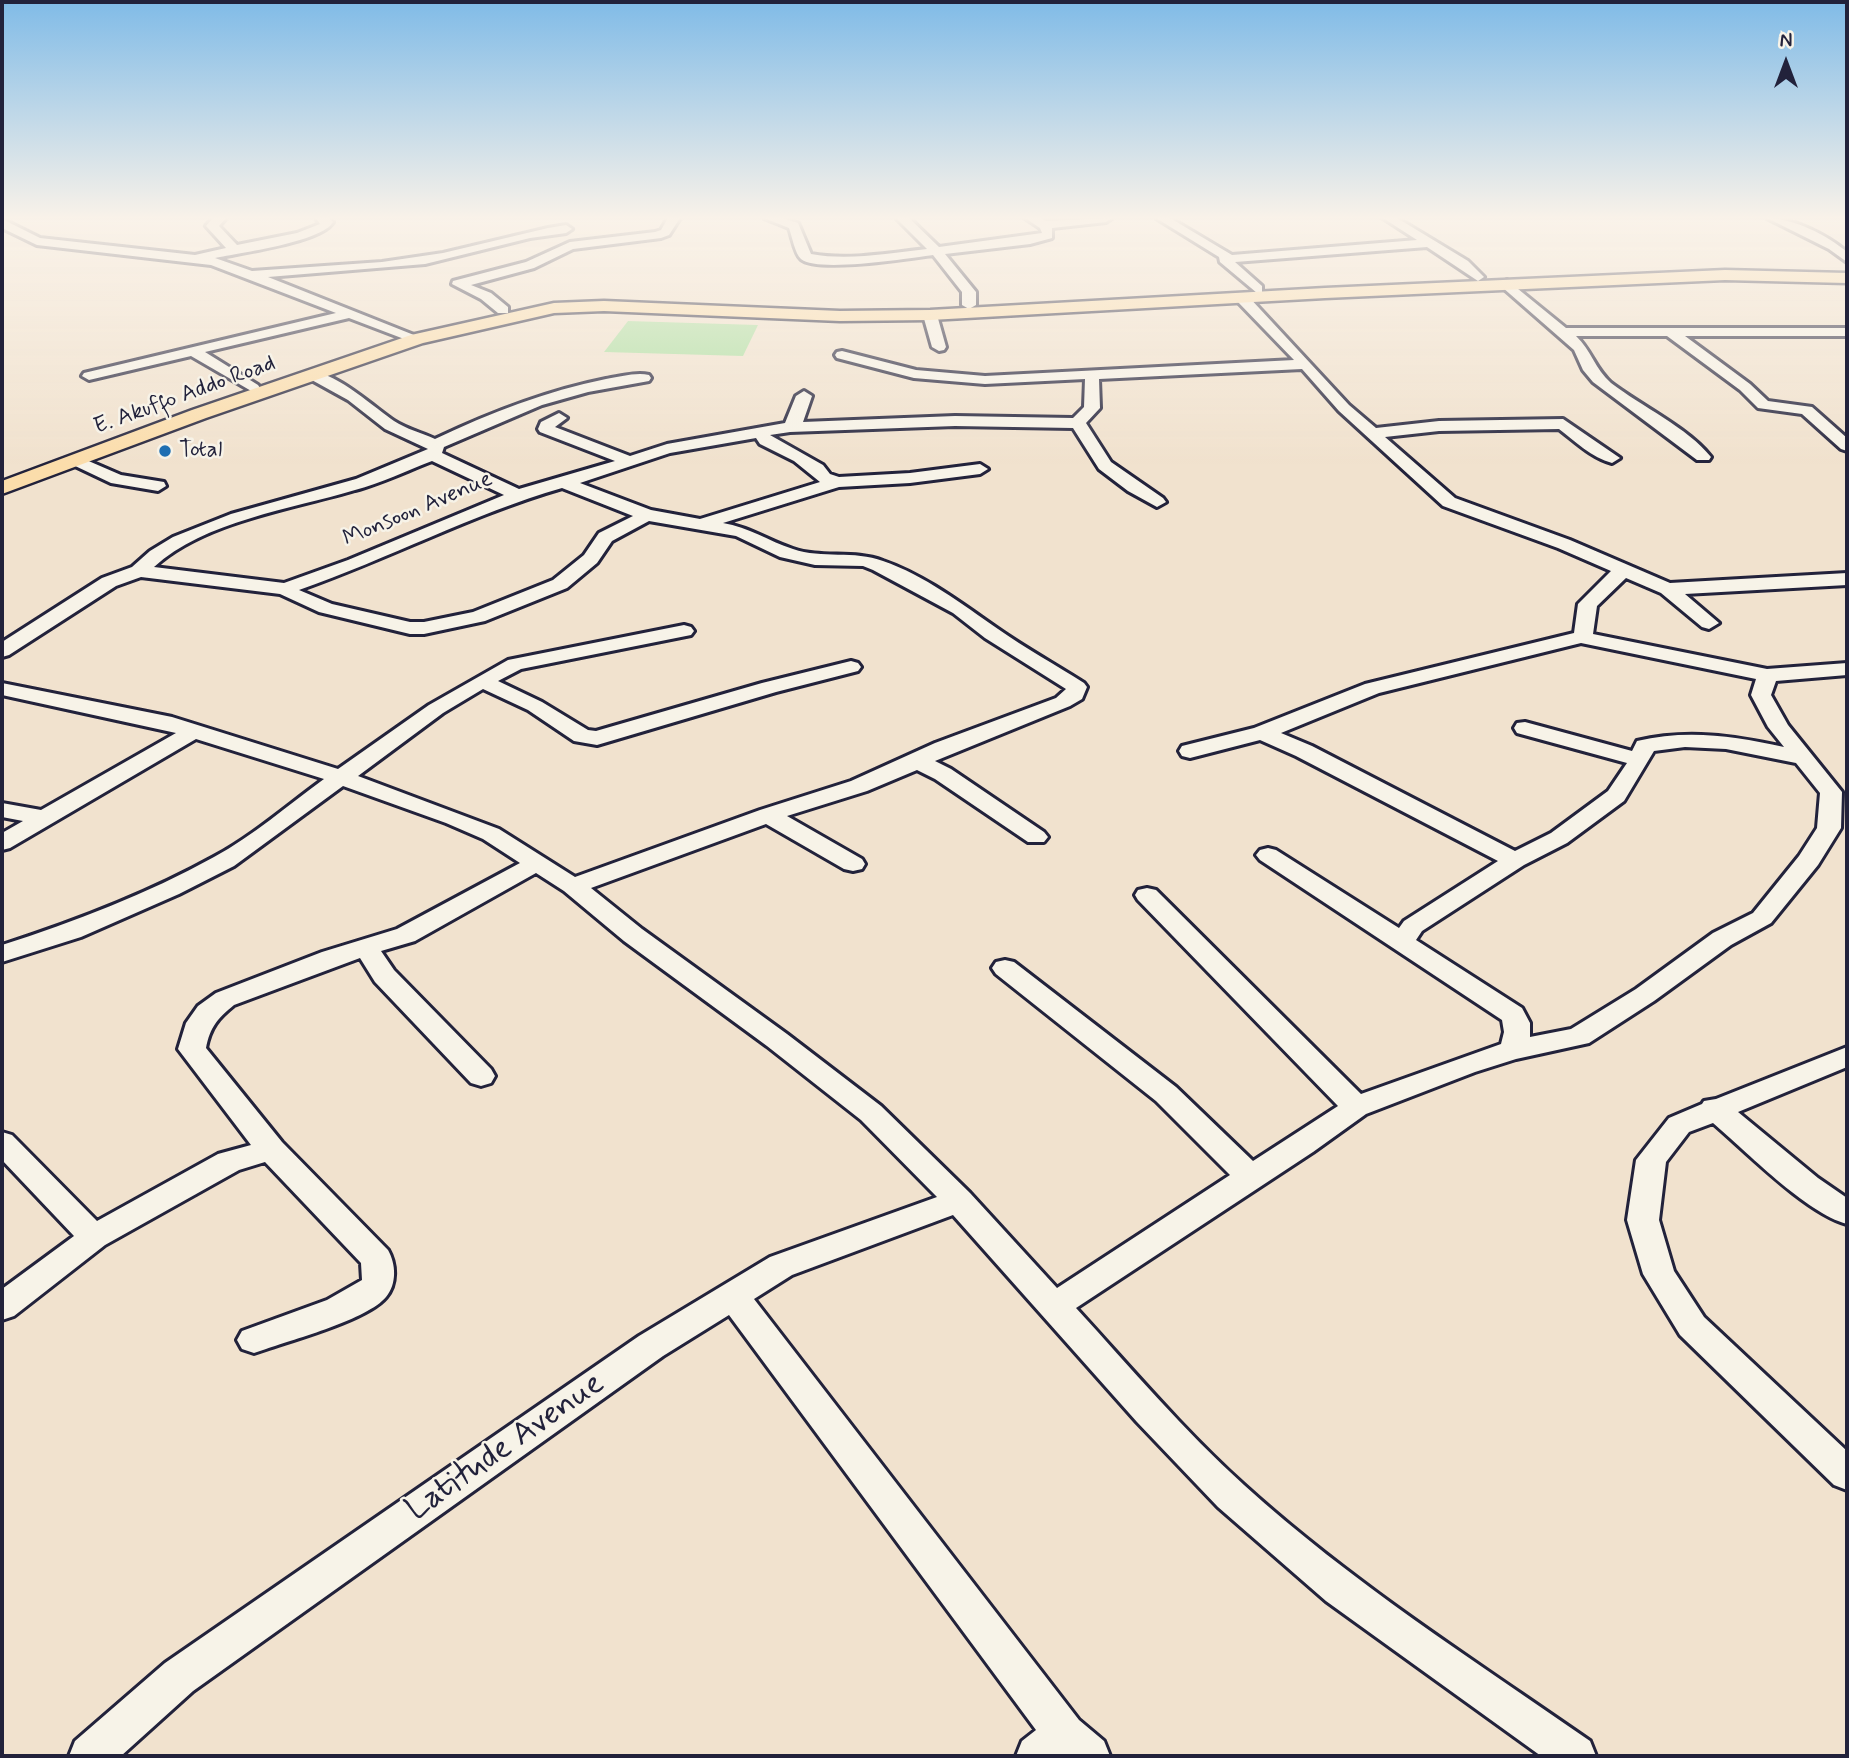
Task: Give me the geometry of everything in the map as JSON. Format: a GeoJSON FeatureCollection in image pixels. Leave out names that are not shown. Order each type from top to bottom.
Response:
{"type":"FeatureCollection","features":[{"type":"Feature","properties":{"kind":"main road","name":"E. Akuffo Addo Road"},"geometry":{"type":"LineString","coordinates":[[2,476],[411,336],[503,310],[538,304],[609,300]]}},
{"type":"Feature","properties":{"kind":"main road","name":"E. Akuffo Addo Road"},"geometry":{"type":"LineString","coordinates":[[611,300],[786,308],[1085,300]]}},
{"type":"Feature","properties":{"kind":"main road","name":"E. Akuffo Addo Road"},"geometry":{"type":"LineString","coordinates":[[2,488],[199,414],[315,376],[411,336],[505,317],[554,309],[591,307],[839,316],[930,315],[1147,300]]}},
{"type":"Feature","properties":{"kind":"street"},"geometry":{"type":"LineString","coordinates":[[312,300],[411,336]]}},
{"type":"Feature","properties":{"kind":"street"},"geometry":{"type":"LineString","coordinates":[[491,300],[503,310]]}},
{"type":"Feature","properties":{"kind":"street"},"geometry":{"type":"LineString","coordinates":[[969,300],[969,305]]}},
{"type":"Feature","properties":{"kind":"street"},"geometry":{"type":"LineString","coordinates":[[1255,300],[1344,408],[1449,502],[1564,544],[1668,589],[1709,623]]}},
{"type":"Feature","properties":{"kind":"street"},"geometry":{"type":"LineString","coordinates":[[1527,300],[1581,348],[1585,363],[1602,383],[1643,410],[1703,457]]}},
{"type":"Feature","properties":{"kind":"street"},"geometry":{"type":"LineString","coordinates":[[89,376],[348,314]]}},
{"type":"Feature","properties":{"kind":"street"},"geometry":{"type":"LineString","coordinates":[[930,315],[939,347]]}},
{"type":"Feature","properties":{"kind":"street"},"geometry":{"type":"LineString","coordinates":[[1566,332],[1847,332]]}},
{"type":"Feature","properties":{"kind":"street"},"geometry":{"type":"LineString","coordinates":[[1670,332],[1745,387],[1763,405],[1807,411],[1847,446]]}},
{"type":"Feature","properties":{"kind":"street"},"geometry":{"type":"LineString","coordinates":[[191,351],[253,388]]}},
{"type":"Feature","properties":{"kind":"street"},"geometry":{"type":"LineString","coordinates":[[842,355],[881,363],[914,374],[953,379],[1037,379],[1306,364]]}},
{"type":"Feature","properties":{"kind":"street"},"geometry":{"type":"LineString","coordinates":[[315,376],[353,397],[391,426],[434,450],[517,407],[594,385],[644,378]]}},
{"type":"Feature","properties":{"kind":"street"},"geometry":{"type":"LineString","coordinates":[[1077,423],[1092,408],[1092,376]]}},
{"type":"Feature","properties":{"kind":"street"},"geometry":{"type":"LineString","coordinates":[[790,427],[796,421],[804,396]]}},
{"type":"Feature","properties":{"kind":"street"},"geometry":{"type":"LineString","coordinates":[[559,418],[547,425],[546,429],[630,462]]}},
{"type":"Feature","properties":{"kind":"street"},"geometry":{"type":"LineString","coordinates":[[518,495],[667,449],[760,430],[968,421],[1077,423],[1084,429],[1090,446],[1100,460],[1157,502]]}},
{"type":"Feature","properties":{"kind":"street"},"geometry":{"type":"LineString","coordinates":[[1374,433],[1438,426],[1563,424],[1585,442],[1612,458]]}},
{"type":"Feature","properties":{"kind":"street"},"geometry":{"type":"LineString","coordinates":[[760,430],[766,441],[800,458],[817,469],[824,478],[838,482]]}},
{"type":"Feature","properties":{"kind":"street","name":"Monsoon Avenue"},"geometry":{"type":"LineString","coordinates":[[139,571],[148,560],[205,529],[356,484],[434,450],[518,495]]}},
{"type":"Feature","properties":{"kind":"street"},"geometry":{"type":"LineString","coordinates":[[77,461],[117,479],[158,486]]}},
{"type":"Feature","properties":{"kind":"street"},"geometry":{"type":"LineString","coordinates":[[703,523],[838,482],[909,478],[980,468]]}},
{"type":"Feature","properties":{"kind":"street"},"geometry":{"type":"LineString","coordinates":[[563,482],[647,515],[741,531],[786,553],[815,560],[865,561],[880,566],[960,609],[992,634],[1077,687],[1075,695],[1063,702],[943,748],[859,786],[768,815],[573,886]]}},
{"type":"Feature","properties":{"kind":"street","name":"Monsoon Avenue"},"geometry":{"type":"LineString","coordinates":[[2,651],[109,582],[139,571],[285,589],[355,564],[518,495]]}},
{"type":"Feature","properties":{"kind":"street"},"geometry":{"type":"LineString","coordinates":[[285,589],[295,596],[326,608],[410,628],[424,628],[508,607],[561,584],[591,559],[605,537],[647,515]]}},
{"type":"Feature","properties":{"kind":"street"},"geometry":{"type":"LineString","coordinates":[[1583,638],[1588,604],[1623,570]]}},
{"type":"Feature","properties":{"kind":"street"},"geometry":{"type":"LineString","coordinates":[[1668,589],[1847,579]]}},
{"type":"Feature","properties":{"kind":"street"},"geometry":{"type":"LineString","coordinates":[[2,954],[72,931],[170,889],[225,861],[339,777],[482,681],[516,664],[684,631]]}},
{"type":"Feature","properties":{"kind":"street"},"geometry":{"type":"LineString","coordinates":[[1190,751],[1262,733],[1372,688],[1583,638],[1767,675],[1847,669]]}},
{"type":"Feature","properties":{"kind":"street"},"geometry":{"type":"LineString","coordinates":[[482,681],[535,706],[582,736],[597,738],[769,687],[851,667]]}},
{"type":"Feature","properties":{"kind":"street"},"geometry":{"type":"LineString","coordinates":[[1054,1306],[1303,1145],[1356,1107],[1465,1065],[1513,1050],[1579,1037],[1645,995],[1722,939],[1762,918],[1809,860],[1829,828],[1831,792],[1779,727],[1761,695],[1767,675]]}},
{"type":"Feature","properties":{"kind":"street"},"geometry":{"type":"LineString","coordinates":[[2,689],[195,731],[339,777],[491,834],[573,886],[633,935],[777,1040],[871,1113],[959,1201],[1231,1496],[1340,1589],[1575,1756]]}},
{"type":"Feature","properties":{"kind":"street"},"geometry":{"type":"LineString","coordinates":[[1525,728],[1640,760]]}},
{"type":"Feature","properties":{"kind":"street"},"geometry":{"type":"LineString","coordinates":[[2,843],[195,731]]}},
{"type":"Feature","properties":{"kind":"street"},"geometry":{"type":"LineString","coordinates":[[1262,733],[1315,757],[1515,860]]}},
{"type":"Feature","properties":{"kind":"street"},"geometry":{"type":"LineString","coordinates":[[1402,942],[1413,926],[1515,860],[1559,838],[1616,796],[1640,760],[1645,746],[1668,740],[1735,743],[1807,759]]}},
{"type":"Feature","properties":{"kind":"street"},"geometry":{"type":"LineString","coordinates":[[917,761],[943,774],[1035,837]]}},
{"type":"Feature","properties":{"kind":"street"},"geometry":{"type":"LineString","coordinates":[[2,810],[44,818]]}},
{"type":"Feature","properties":{"kind":"street"},"geometry":{"type":"LineString","coordinates":[[768,815],[853,864]]}},
{"type":"Feature","properties":{"kind":"street"},"geometry":{"type":"LineString","coordinates":[[1268,855],[1512,1014],[1518,1022],[1513,1050]]}},
{"type":"Feature","properties":{"kind":"street"},"geometry":{"type":"LineString","coordinates":[[254,1340],[359,1300],[375,1287],[378,1277],[377,1259],[271,1150],[192,1049],[196,1029],[208,1012],[225,999],[331,958],[406,935],[537,863]]}},
{"type":"Feature","properties":{"kind":"street"},"geometry":{"type":"LineString","coordinates":[[1147,895],[1356,1107]]}},
{"type":"Feature","properties":{"kind":"street"},"geometry":{"type":"LineString","coordinates":[[366,949],[384,976],[481,1076]]}},
{"type":"Feature","properties":{"kind":"street"},"geometry":{"type":"LineString","coordinates":[[1005,968],[1166,1094],[1250,1177]]}},
{"type":"Feature","properties":{"kind":"street"},"geometry":{"type":"LineString","coordinates":[[1847,1056],[1714,1108],[1679,1125],[1651,1160],[1643,1220],[1658,1274],[1692,1326],[1847,1474]]}},
{"type":"Feature","properties":{"kind":"street"},"geometry":{"type":"LineString","coordinates":[[1714,1108],[1807,1186],[1847,1213]]}},
{"type":"Feature","properties":{"kind":"street"},"geometry":{"type":"LineString","coordinates":[[2,1142],[94,1237]]}},
{"type":"Feature","properties":{"kind":"street"},"geometry":{"type":"LineString","coordinates":[[2,1307],[94,1237],[229,1162],[271,1150]]}},
{"type":"Feature","properties":{"kind":"street","name":"Latitude Avenue"},"geometry":{"type":"LineString","coordinates":[[90,1756],[179,1677],[651,1346],[781,1266],[959,1201]]}},
{"type":"Feature","properties":{"kind":"street"},"geometry":{"type":"LineString","coordinates":[[733,1296],[1063,1749]]}},
{"type":"Feature","properties":{"kind":"green space"},"geometry":{"type":"Polygon","coordinates":[[[628,321],[758,325],[743,356],[604,352],[628,321]]]}},
{"type":"Feature","properties":{"kind":"place","name":"Total"},"geometry":{"type":"Point","coordinates":[165,451]}}]}
